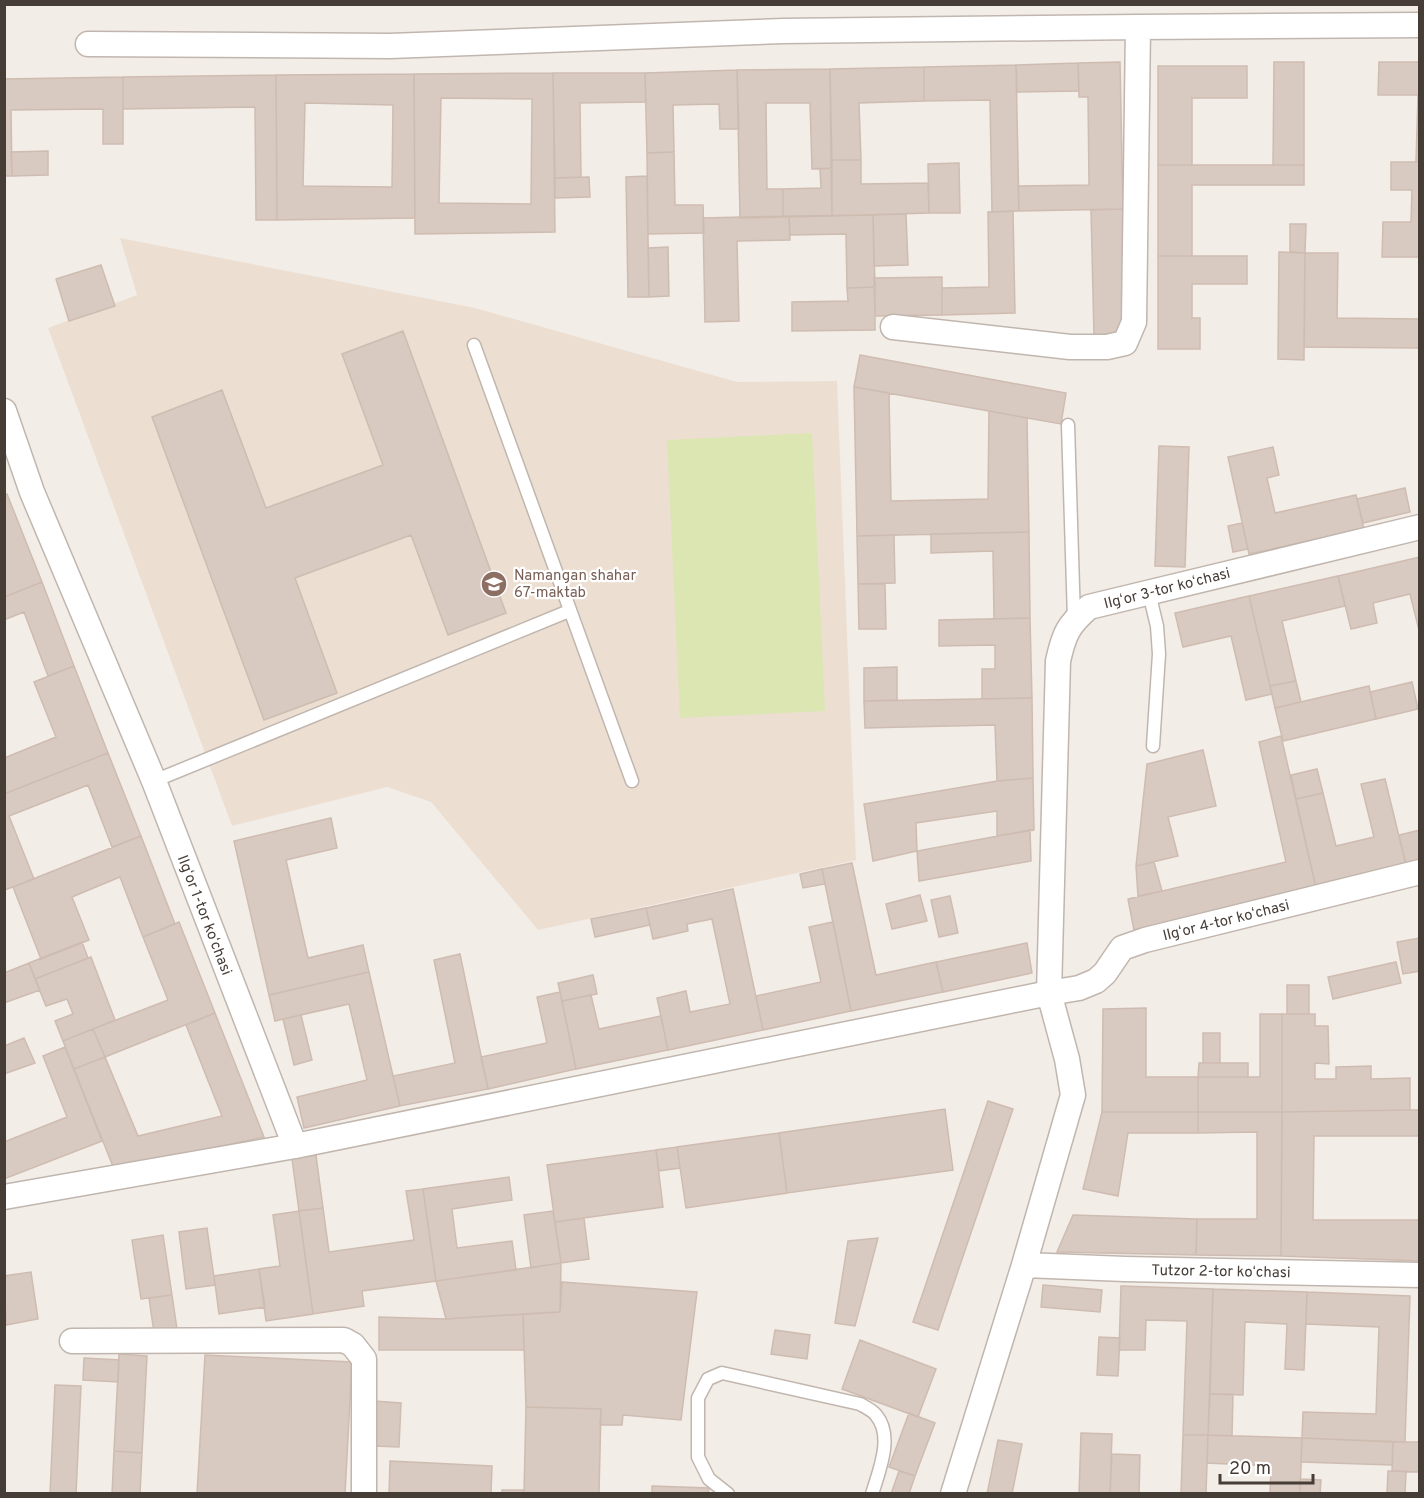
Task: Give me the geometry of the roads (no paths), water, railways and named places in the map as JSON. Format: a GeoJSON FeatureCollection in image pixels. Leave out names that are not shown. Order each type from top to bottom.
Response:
{"type":"FeatureCollection","features":[{"type":"Feature","properties":{"kind":"street"},"geometry":{"type":"LineString","coordinates":[[88,44],[390,46],[783,31],[1419,25]]}},
{"type":"Feature","properties":{"kind":"street"},"geometry":{"type":"LineString","coordinates":[[893,327],[1070,347],[1107,347],[1125,343],[1134,322],[1138,27]]}},
{"type":"Feature","properties":{"kind":"street","name":"Ilgʻor 1-tor koʻchasi"},"geometry":{"type":"LineString","coordinates":[[4,411],[32,492],[154,781],[295,1146]]}},
{"type":"Feature","properties":{"kind":"street","name":"Ilgʻor 3-tor koʻchasi"},"geometry":{"type":"LineString","coordinates":[[1074,620],[1089,607],[1419,527]]}},
{"type":"Feature","properties":{"kind":"street"},"geometry":{"type":"LineString","coordinates":[[953,1494],[1073,1095],[1067,1059],[1049,993],[1058,661],[1064,635],[1074,620]]}},
{"type":"Feature","properties":{"kind":"street","name":"Ilgʻor 4-tor koʻchasi"},"geometry":{"type":"LineString","coordinates":[[295,1146],[1079,988],[1096,981],[1105,973],[1122,948],[1145,940],[1419,872]]}},
{"type":"Feature","properties":{"kind":"street"},"geometry":{"type":"LineString","coordinates":[[4,1197],[295,1146]]}},
{"type":"Feature","properties":{"kind":"street","name":"Tutzor 2-tor koʻchasi"},"geometry":{"type":"LineString","coordinates":[[1023,1265],[1419,1275]]}},
{"type":"Feature","properties":{"kind":"street"},"geometry":{"type":"LineString","coordinates":[[72,1341],[344,1340],[354,1345],[364,1359],[363,1494]]}},
{"type":"Feature","properties":{"kind":"lane"},"geometry":{"type":"LineString","coordinates":[[474,345],[632,781]]}},
{"type":"Feature","properties":{"kind":"lane"},"geometry":{"type":"LineString","coordinates":[[1068,425],[1074,620]]}},
{"type":"Feature","properties":{"kind":"lane"},"geometry":{"type":"LineString","coordinates":[[1149,593],[1157,626],[1159,654],[1153,746]]}},
{"type":"Feature","properties":{"kind":"lane"},"geometry":{"type":"LineString","coordinates":[[154,781],[569,611]]}},
{"type":"Feature","properties":{"kind":"lane"},"geometry":{"type":"LineString","coordinates":[[728,1494],[709,1479],[698,1457],[698,1398],[708,1379],[722,1373],[860,1404],[876,1414],[884,1432],[882,1462],[872,1494]]}},
{"type":"Feature","properties":{"kind":"place","name":"Namangan shahar 67-maktab"},"geometry":{"type":"Point","coordinates":[494,584]}}]}
